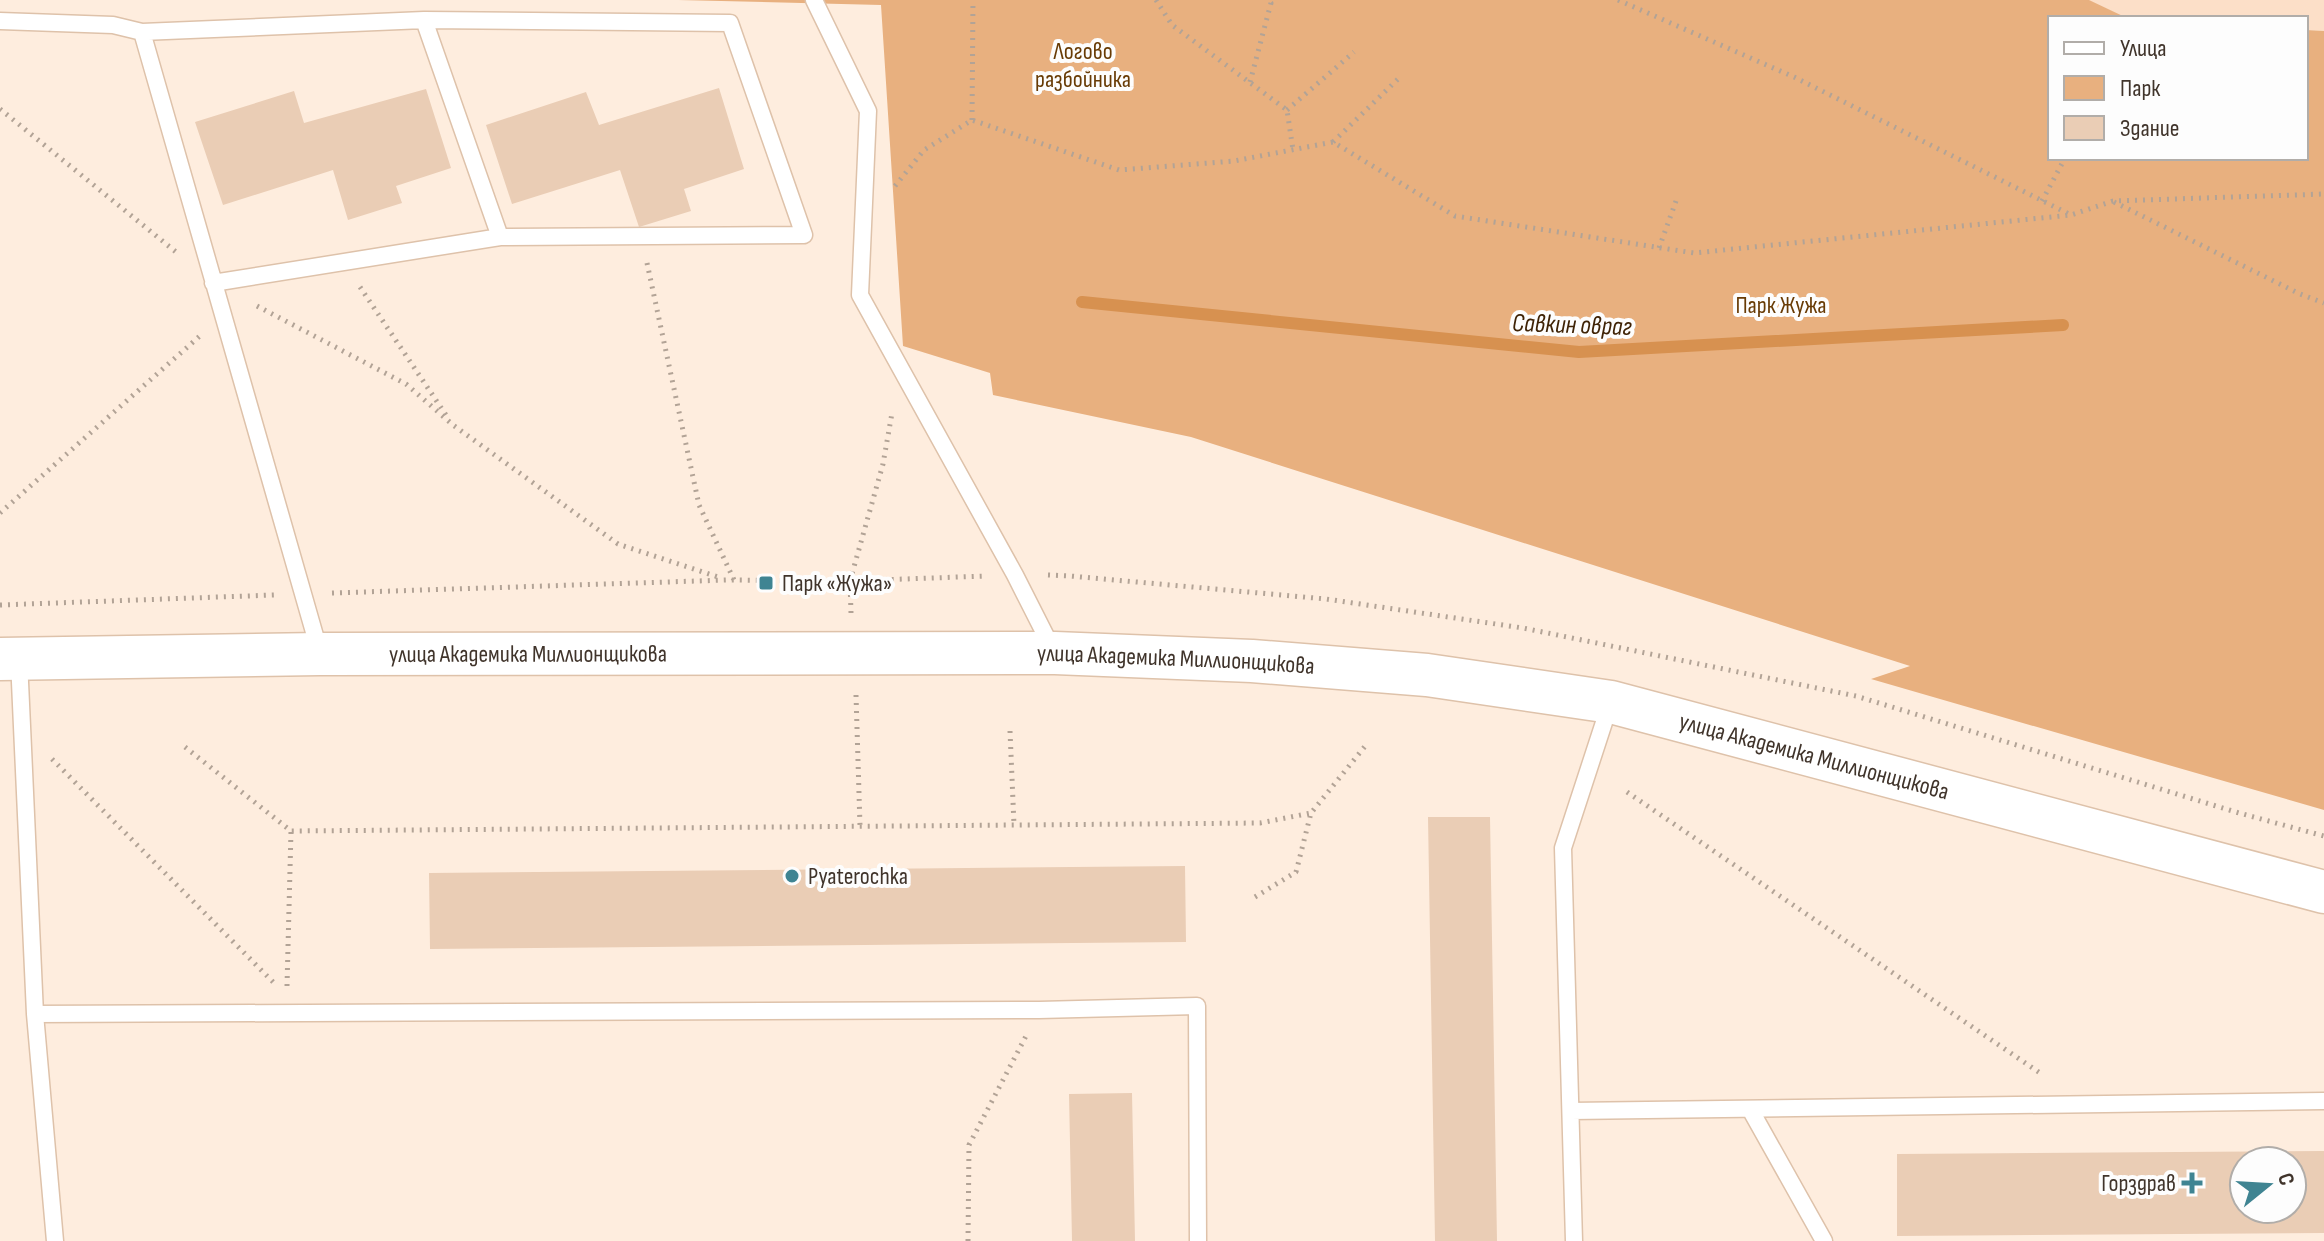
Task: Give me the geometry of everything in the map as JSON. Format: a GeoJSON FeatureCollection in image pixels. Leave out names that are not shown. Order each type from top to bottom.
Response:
{"type":"FeatureCollection","features":[{"type":"Feature","properties":{"kind":"street","name":"улица Академика Миллионщикова"},"geometry":{"type":"LineString","coordinates":[[10,659],[320,654],[1055,653],[1252,661],[1427,675],[1611,702],[2324,892]]}},
{"type":"Feature","properties":{"kind":"lane"},"geometry":{"type":"LineString","coordinates":[[814,0],[868,111],[860,295],[1055,653]]}},
{"type":"Feature","properties":{"kind":"lane"},"geometry":{"type":"LineString","coordinates":[[424,20],[500,237]]}},
{"type":"Feature","properties":{"kind":"lane"},"geometry":{"type":"LineString","coordinates":[[0,21],[113,25],[142,32],[424,20],[730,23],[804,235],[500,237],[213,283]]}},
{"type":"Feature","properties":{"kind":"lane"},"geometry":{"type":"LineString","coordinates":[[142,32],[320,654]]}},
{"type":"Feature","properties":{"kind":"lane"},"geometry":{"type":"LineString","coordinates":[[10,659],[35,1014],[55,1241]]}},
{"type":"Feature","properties":{"kind":"lane"},"geometry":{"type":"LineString","coordinates":[[1574,1241],[1563,848],[1611,702]]}},
{"type":"Feature","properties":{"kind":"lane"},"geometry":{"type":"LineString","coordinates":[[35,1014],[1039,1010],[1197,1006],[1198,1241]]}},
{"type":"Feature","properties":{"kind":"lane"},"geometry":{"type":"LineString","coordinates":[[1571,1111],[2324,1101]]}},
{"type":"Feature","properties":{"kind":"lane"},"geometry":{"type":"LineString","coordinates":[[1750,1109],[1824,1241]]}},
{"type":"Feature","properties":{"kind":"path"},"geometry":{"type":"LineString","coordinates":[[972,120],[973,0]]}},
{"type":"Feature","properties":{"kind":"path"},"geometry":{"type":"LineString","coordinates":[[1156,0],[1172,25],[1287,110],[1293,150]]}},
{"type":"Feature","properties":{"kind":"path"},"geometry":{"type":"LineString","coordinates":[[1250,82],[1271,3],[1268,0]]}},
{"type":"Feature","properties":{"kind":"path"},"geometry":{"type":"LineString","coordinates":[[1618,0],[1794,77],[2071,215]]}},
{"type":"Feature","properties":{"kind":"path"},"geometry":{"type":"LineString","coordinates":[[1287,110],[1354,52]]}},
{"type":"Feature","properties":{"kind":"path"},"geometry":{"type":"LineString","coordinates":[[972,120],[1119,170],[1234,161],[1333,142],[1398,79]]}},
{"type":"Feature","properties":{"kind":"path"},"geometry":{"type":"LineString","coordinates":[[0,109],[213,283],[406,384],[453,425],[618,544],[727,580],[0,605]]}},
{"type":"Feature","properties":{"kind":"path"},"geometry":{"type":"LineString","coordinates":[[889,192],[924,150],[972,120]]}},
{"type":"Feature","properties":{"kind":"path"},"geometry":{"type":"LineString","coordinates":[[1333,142],[1455,216],[1694,253],[2071,215],[2113,201],[2324,194]]}},
{"type":"Feature","properties":{"kind":"path"},"geometry":{"type":"LineString","coordinates":[[2042,201],[2064,160]]}},
{"type":"Feature","properties":{"kind":"path"},"geometry":{"type":"LineString","coordinates":[[1659,248],[1676,201]]}},
{"type":"Feature","properties":{"kind":"path"},"geometry":{"type":"LineString","coordinates":[[2113,201],[2324,303]]}},
{"type":"Feature","properties":{"kind":"path"},"geometry":{"type":"LineString","coordinates":[[641,236],[699,505],[734,580]]}},
{"type":"Feature","properties":{"kind":"path"},"geometry":{"type":"LineString","coordinates":[[343,263],[453,425]]}},
{"type":"Feature","properties":{"kind":"path"},"geometry":{"type":"LineString","coordinates":[[0,513],[222,315]]}},
{"type":"Feature","properties":{"kind":"path"},"geometry":{"type":"LineString","coordinates":[[850,581],[883,464],[900,368]]}},
{"type":"Feature","properties":{"kind":"path"},"geometry":{"type":"LineString","coordinates":[[858,731],[860,826]]}},
{"type":"Feature","properties":{"kind":"path"},"geometry":{"type":"LineString","coordinates":[[1010,731],[1014,825]]}},
{"type":"Feature","properties":{"kind":"path"},"geometry":{"type":"LineString","coordinates":[[1255,897],[1296,872],[1311,813],[1366,745]]}},
{"type":"Feature","properties":{"kind":"path"},"geometry":{"type":"LineString","coordinates":[[185,747],[291,831],[1260,823],[1311,813]]}},
{"type":"Feature","properties":{"kind":"path"},"geometry":{"type":"LineString","coordinates":[[43,750],[286,995],[291,831]]}},
{"type":"Feature","properties":{"kind":"path"},"geometry":{"type":"LineString","coordinates":[[1627,792],[2086,1104]]}},
{"type":"Feature","properties":{"kind":"path"},"geometry":{"type":"LineString","coordinates":[[968,1241],[969,1145],[1039,1010]]}},
{"type":"Feature","properties":{"kind":"shaded area"},"geometry":{"type":"Polygon","coordinates":[[[2088,0],[2324,0],[2324,31],[2308,30],[2308,16],[2122,16],[2088,0]]]}},
{"type":"Feature","properties":{"kind":"green space","name":"Парк Жужа"},"geometry":{"type":"Polygon","coordinates":[[[678,0],[2089,0],[2123,16],[2048,16],[2048,160],[2308,160],[2308,30],[2324,31],[2324,810],[1871,679],[1910,666],[1191,437],[993,395],[990,373],[903,346],[881,5],[678,0]]]}},
{"type":"Feature","properties":{"kind":"building"},"geometry":{"type":"Polygon","coordinates":[[[719,88],[744,169],[684,189],[691,211],[639,227],[620,170],[512,204],[486,125],[586,92],[599,125],[719,88]]]}},
{"type":"Feature","properties":{"kind":"building"},"geometry":{"type":"Polygon","coordinates":[[[426,89],[451,168],[396,186],[402,203],[348,220],[333,170],[223,205],[195,122],[294,91],[304,123],[426,89]]]}},
{"type":"Feature","properties":{"kind":"building"},"geometry":{"type":"Polygon","coordinates":[[[1428,817],[1490,817],[1497,1241],[1435,1241],[1428,817]]]}},
{"type":"Feature","properties":{"kind":"building"},"geometry":{"type":"Polygon","coordinates":[[[1185,866],[1186,942],[430,949],[429,873],[1185,866]]]}},
{"type":"Feature","properties":{"kind":"building"},"geometry":{"type":"Polygon","coordinates":[[[1132,1093],[1135,1241],[1072,1241],[1069,1094],[1132,1093]]]}},
{"type":"Feature","properties":{"kind":"building"},"geometry":{"type":"Polygon","coordinates":[[[2308,1151],[2324,1151],[2324,1233],[1897,1236],[1897,1154],[2228,1152],[2228,1225],[2308,1225],[2308,1151]]]}},
{"type":"Feature","properties":{"kind":"waterway","name":"Савкин овраг"},"geometry":{"type":"LineString","coordinates":[[1082,302],[1579,352],[2063,325]]}},
{"type":"Feature","properties":{"kind":"place","name":"Парк «Жужа»"},"geometry":{"type":"Point","coordinates":[766,583]}},
{"type":"Feature","properties":{"kind":"place","name":"Pyaterochka"},"geometry":{"type":"Point","coordinates":[792,876]}},
{"type":"Feature","properties":{"kind":"place","name":"Горздрав"},"geometry":{"type":"Point","coordinates":[2192,1183]}},
{"type":"Feature","properties":{"kind":"park label","name":"Логово разбойника"},"geometry":{"type":"Point","coordinates":[1083,65]}}]}
